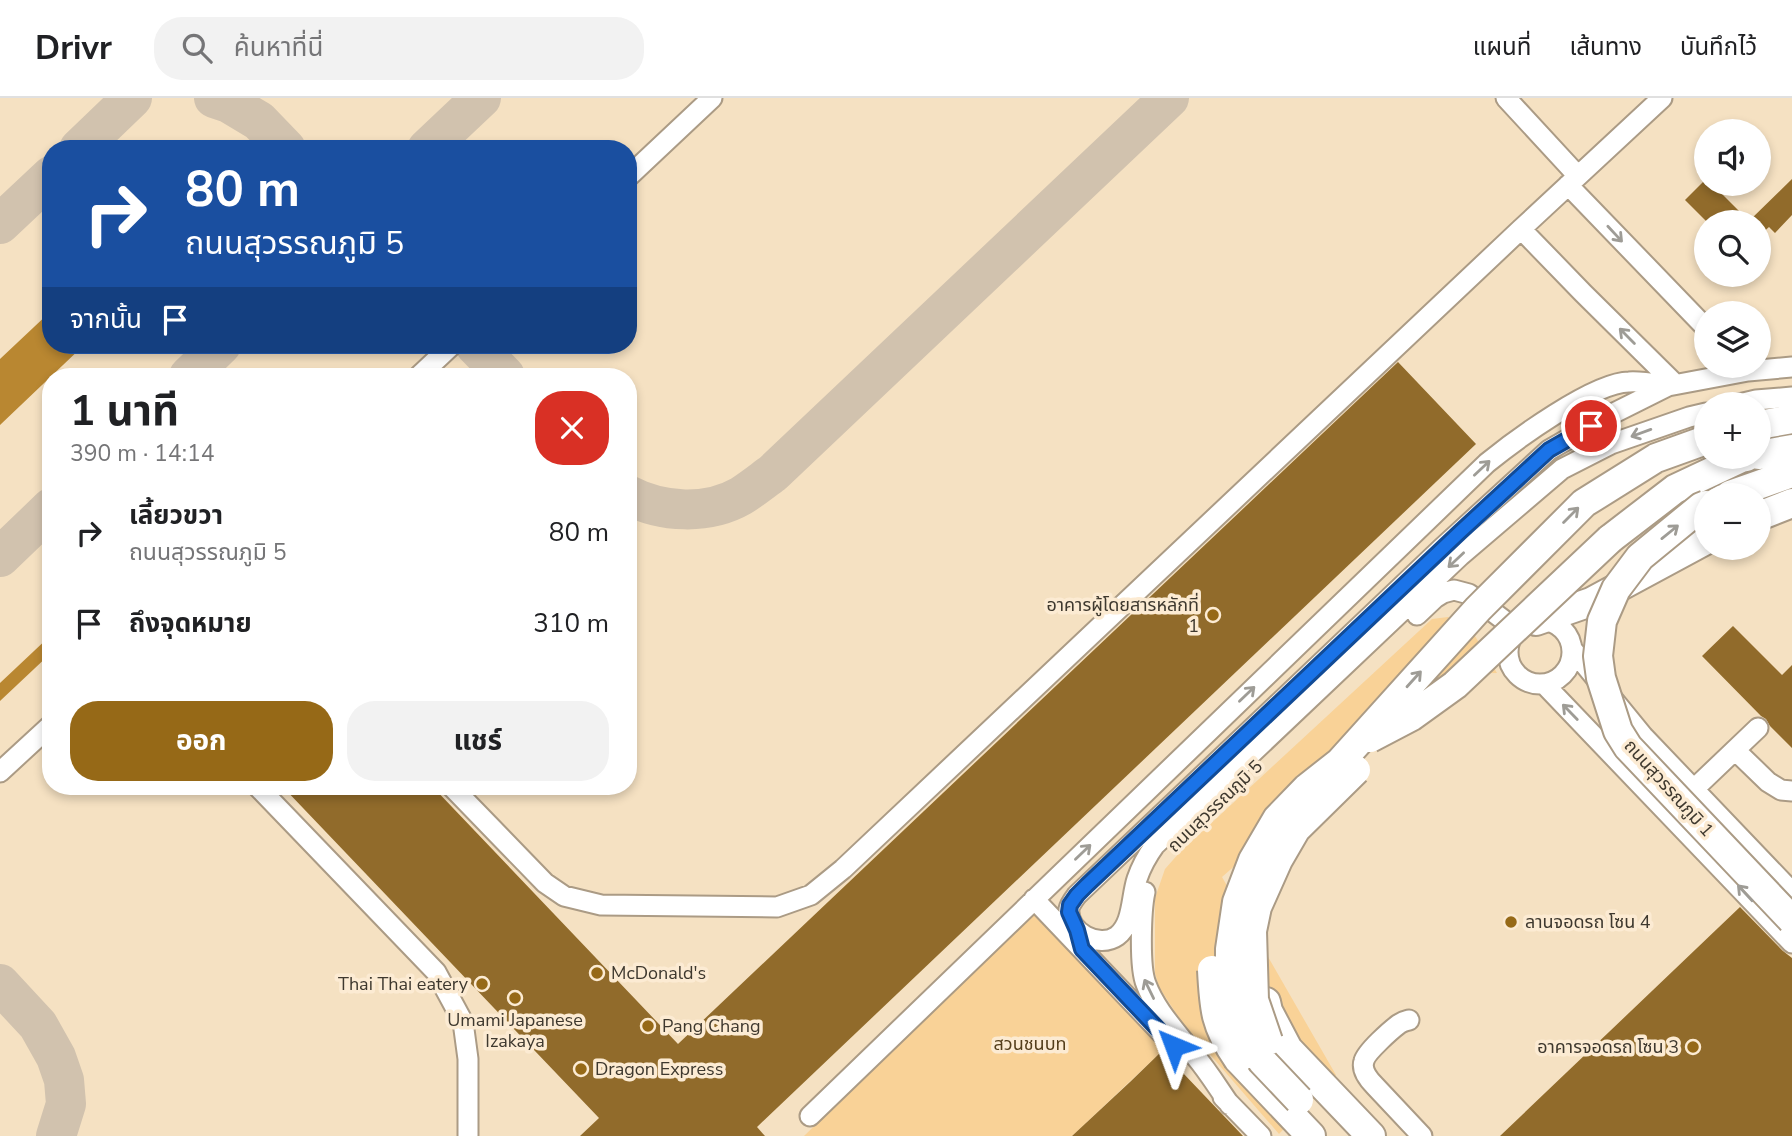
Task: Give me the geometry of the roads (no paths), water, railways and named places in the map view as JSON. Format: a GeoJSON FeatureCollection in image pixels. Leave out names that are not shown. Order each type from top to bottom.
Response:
{"type":"FeatureCollection","features":[{"type":"Feature","properties":{"kind":"highway"},"geometry":{"type":"LineString","coordinates":[[1771,423],[1792,419]]}},
{"type":"Feature","properties":{"kind":"highway"},"geometry":{"type":"LineString","coordinates":[[1371,1136],[1288,1049],[1268,1011],[1256,946],[1256,920],[1259,893],[1270,862],[1291,826],[1340,762],[1478,609],[1584,502],[1656,458],[1694,444]]}},
{"type":"Feature","properties":{"kind":"highway"},"geometry":{"type":"LineString","coordinates":[[1771,453],[1792,449]]}},
{"type":"Feature","properties":{"kind":"highway"},"geometry":{"type":"LineString","coordinates":[[1311,1136],[1238,1059],[1225,1041],[1215,1013],[1211,947],[1228,887],[1252,841],[1283,798],[1338,755],[1412,716],[1455,685],[1610,539],[1675,489],[1718,469]]}},
{"type":"Feature","properties":{"kind":"highway"},"geometry":{"type":"LineString","coordinates":[[1762,483],[1792,472]]}},
{"type":"Feature","properties":{"kind":"highway"},"geometry":{"type":"LineString","coordinates":[[1771,511],[1792,503]]}},
{"type":"Feature","properties":{"kind":"highway","name":"ถนนสุวรรณภูมิ 1"},"geometry":{"type":"LineString","coordinates":[[1694,513],[1640,556],[1616,589],[1602,621],[1598,656],[1601,678],[1618,730],[1628,747],[1789,926]]}},
{"type":"Feature","properties":{"kind":"highway"},"geometry":{"type":"LineString","coordinates":[[1527,625],[1591,602],[1694,546]]}},
{"type":"Feature","properties":{"kind":"highway"},"geometry":{"type":"LineString","coordinates":[[1354,1136],[1280,1059],[1268,1041],[1254,1000],[1252,931],[1257,907],[1278,860],[1296,829],[1412,716]]}},
{"type":"Feature","properties":{"kind":"highway"},"geometry":{"type":"LineString","coordinates":[[1334,1136],[1262,1061],[1244,1033],[1230,991],[1230,949],[1237,902],[1253,860],[1277,819],[1307,788],[1340,762]]}},
{"type":"Feature","properties":{"kind":"street"},"geometry":{"type":"LineString","coordinates":[[637,169],[712,98]]}},
{"type":"Feature","properties":{"kind":"street"},"geometry":{"type":"LineString","coordinates":[[1506,98],[1573,180],[1694,315]]}},
{"type":"Feature","properties":{"kind":"street"},"geometry":{"type":"LineString","coordinates":[[460,795],[545,883],[564,895],[601,905],[777,907],[811,895],[843,869],[1662,98]]}},
{"type":"Feature","properties":{"kind":"street"},"geometry":{"type":"LineString","coordinates":[[1521,229],[1672,385]]}},
{"type":"Feature","properties":{"kind":"street"},"geometry":{"type":"LineString","coordinates":[[428,368],[442,354]]}},
{"type":"Feature","properties":{"kind":"street","name":"ถนนสุวรรณภูมิ 5"},"geometry":{"type":"LineString","coordinates":[[1771,367],[1792,367]]}},
{"type":"Feature","properties":{"kind":"street","name":"ถนนสุวรรณภูมิ 5"},"geometry":{"type":"LineString","coordinates":[[1079,940],[1069,912],[1077,895],[1432,557],[1549,450],[1629,405],[1672,385],[1702,378]]}},
{"type":"Feature","properties":{"kind":"street","name":"ถนนสุวรรณภูมิ 5"},"geometry":{"type":"LineString","coordinates":[[1230,1105],[1079,940],[1056,922],[1034,899],[1505,448],[1568,407],[1601,390],[1626,381],[1672,385]]}},
{"type":"Feature","properties":{"kind":"street"},"geometry":{"type":"LineString","coordinates":[[1771,399],[1792,397]]}},
{"type":"Feature","properties":{"kind":"street","name":"ถนนสุวรรณภูมิ 5"},"geometry":{"type":"LineString","coordinates":[[1079,940],[1109,940],[1117,936],[1125,928],[1144,860],[1155,845],[1460,556],[1562,469],[1611,444],[1694,416]]}},
{"type":"Feature","properties":{"kind":"street","name":"ถนนสุวรรณภูมิ 5"},"geometry":{"type":"LineString","coordinates":[[1230,1105],[1164,1016],[1145,982],[1142,968],[1143,911],[1150,875],[1165,852],[1434,598],[1443,593],[1454,590],[1469,594],[1527,625],[1546,621],[1564,631],[1572,649],[1643,736],[1792,892]]}},
{"type":"Feature","properties":{"kind":"street"},"geometry":{"type":"LineString","coordinates":[[1527,625],[1511,639],[1508,650],[1509,661],[1522,679],[1532,684],[1544,684],[1562,676],[1568,668],[1572,649]]}},
{"type":"Feature","properties":{"kind":"street"},"geometry":{"type":"LineString","coordinates":[[1544,684],[1709,855],[1789,926]]}},
{"type":"Feature","properties":{"kind":"street"},"geometry":{"type":"LineString","coordinates":[[1601,744],[1609,725],[1616,721],[1630,720]]}},
{"type":"Feature","properties":{"kind":"street"},"geometry":{"type":"LineString","coordinates":[[1694,789],[1758,728]]}},
{"type":"Feature","properties":{"kind":"street"},"geometry":{"type":"LineString","coordinates":[[0,772],[42,733]]}},
{"type":"Feature","properties":{"kind":"street"},"geometry":{"type":"LineString","coordinates":[[1735,750],[1768,782],[1780,790],[1792,791]]}},
{"type":"Feature","properties":{"kind":"street"},"geometry":{"type":"LineString","coordinates":[[1158,779],[1177,800]]}},
{"type":"Feature","properties":{"kind":"street"},"geometry":{"type":"LineString","coordinates":[[266,795],[436,972],[463,1022],[468,1059],[468,1136]]}},
{"type":"Feature","properties":{"kind":"street"},"geometry":{"type":"LineString","coordinates":[[1709,855],[1734,831]]}},
{"type":"Feature","properties":{"kind":"street"},"geometry":{"type":"LineString","coordinates":[[810,1116],[1034,899]]}},
{"type":"Feature","properties":{"kind":"street"},"geometry":{"type":"LineString","coordinates":[[1422,1136],[1374,1086],[1364,1068],[1368,1053],[1401,1022],[1409,1020],[1406,1028],[1377,1058],[1377,1067],[1384,1079],[1438,1136]]}},
{"type":"Feature","properties":{"kind":"street"},"geometry":{"type":"LineString","coordinates":[[1230,1105],[1261,1136]]}},
{"type":"Feature","properties":{"kind":"place","name":"อาคารผู้โดยสารหลักที่ 1"},"geometry":{"type":"Point","coordinates":[1213,615]}},
{"type":"Feature","properties":{"kind":"place","name":"ลานจอดรถ โซน 4"},"geometry":{"type":"Point","coordinates":[1511,922]}},
{"type":"Feature","properties":{"kind":"place","name":"McDonald's"},"geometry":{"type":"Point","coordinates":[597,973]}},
{"type":"Feature","properties":{"kind":"place","name":"Thai Thai eatery"},"geometry":{"type":"Point","coordinates":[482,984]}},
{"type":"Feature","properties":{"kind":"place","name":"Umami Japanese Izakaya"},"geometry":{"type":"Point","coordinates":[515,998]}},
{"type":"Feature","properties":{"kind":"place","name":"Pang Chang"},"geometry":{"type":"Point","coordinates":[648,1026]}},
{"type":"Feature","properties":{"kind":"place","name":"อาคารจอดรถ โซน 3"},"geometry":{"type":"Point","coordinates":[1693,1047]}},
{"type":"Feature","properties":{"kind":"place","name":"Dragon Express"},"geometry":{"type":"Point","coordinates":[581,1069]}},
{"type":"Feature","properties":{"kind":"park label","name":"สวนชนบท"},"geometry":{"type":"Point","coordinates":[1030,1044]}}]}
